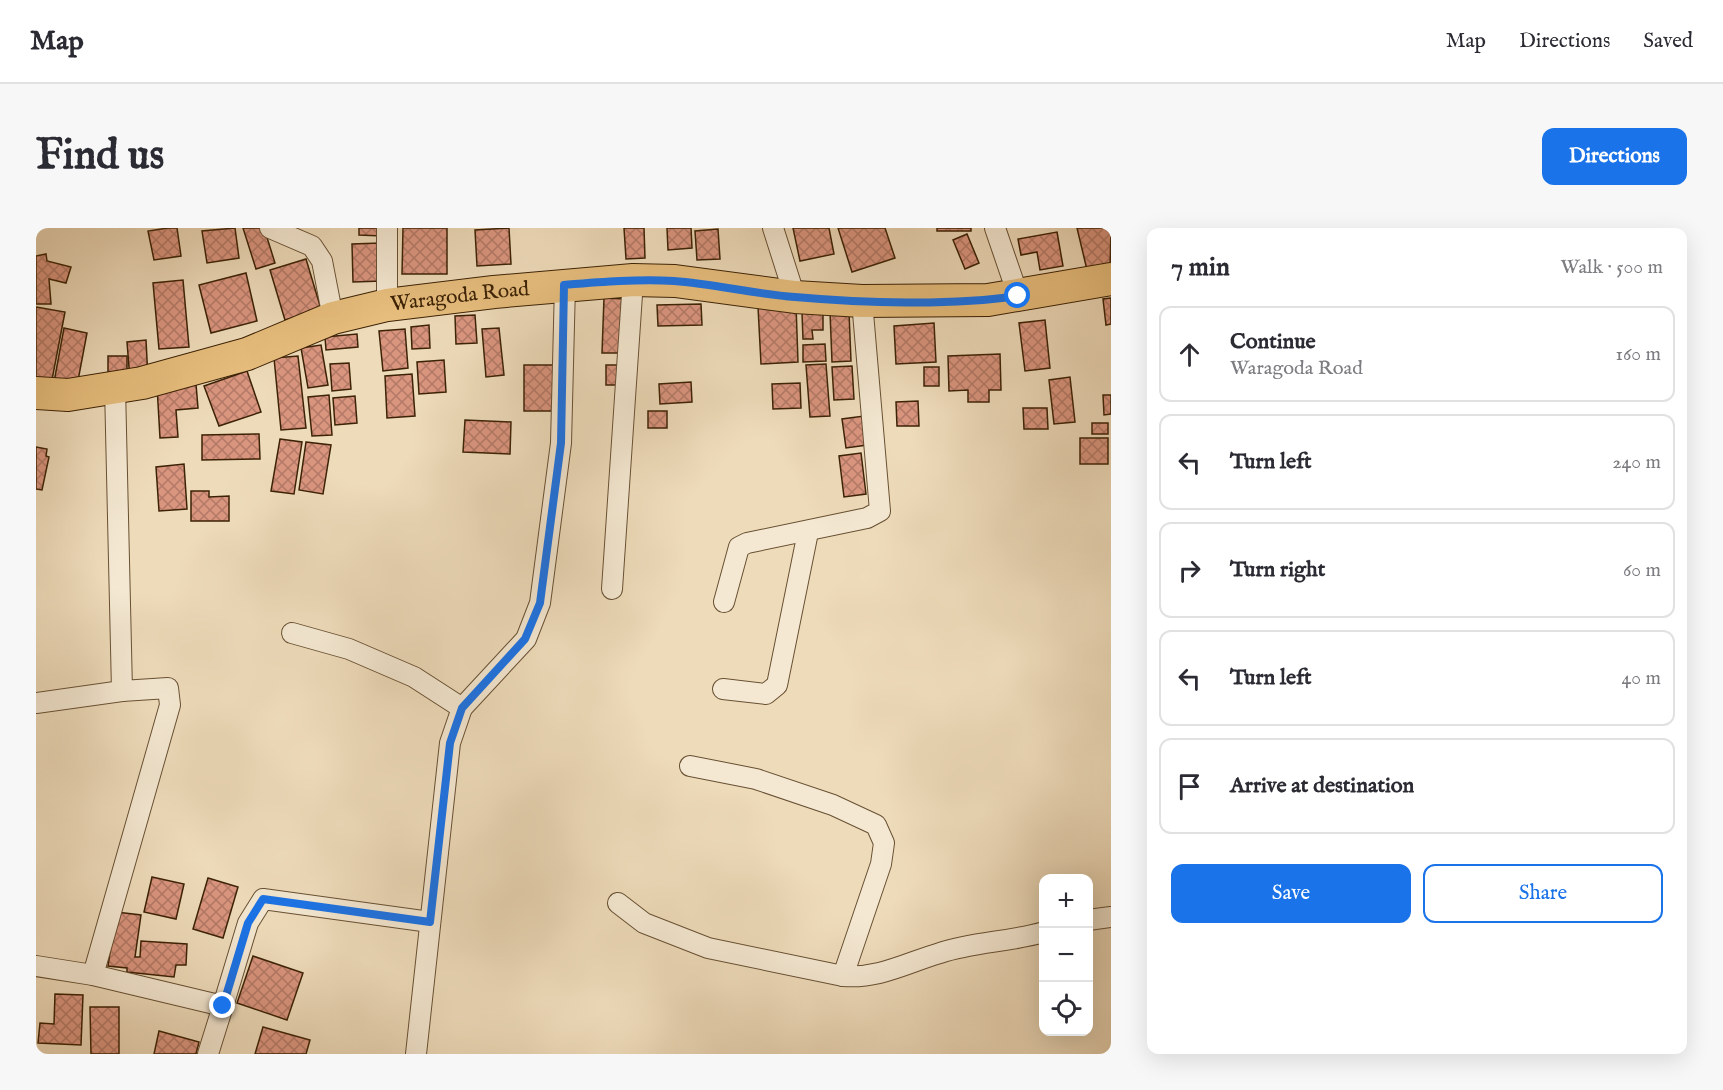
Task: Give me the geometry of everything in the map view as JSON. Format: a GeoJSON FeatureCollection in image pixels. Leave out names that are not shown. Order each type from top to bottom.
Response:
{"type":"FeatureCollection","features":[{"type":"Feature","properties":{"kind":"main road","name":"Waragoda Road"},"geometry":{"type":"LineString","coordinates":[[36,393],[68,395],[142,383],[247,354],[333,318],[387,305],[564,285],[633,280],[675,281],[795,297],[862,301],[988,300],[1111,279]]}},
{"type":"Feature","properties":{"kind":"street"},"geometry":{"type":"LineString","coordinates":[[270,228],[312,246],[322,261],[333,318]]}},
{"type":"Feature","properties":{"kind":"street"},"geometry":{"type":"LineString","coordinates":[[387,228],[387,305]]}},
{"type":"Feature","properties":{"kind":"street"},"geometry":{"type":"LineString","coordinates":[[773,228],[795,297]]}},
{"type":"Feature","properties":{"kind":"street"},"geometry":{"type":"LineString","coordinates":[[995,228],[1018,296]]}},
{"type":"Feature","properties":{"kind":"street"},"geometry":{"type":"LineString","coordinates":[[612,589],[633,280]]}},
{"type":"Feature","properties":{"kind":"street"},"geometry":{"type":"LineString","coordinates":[[416,1054],[450,743],[462,708],[525,639],[540,603],[561,443],[564,285]]}},
{"type":"Feature","properties":{"kind":"street"},"geometry":{"type":"LineString","coordinates":[[723,602],[739,547],[747,543],[808,532],[874,516],[881,506],[862,301]]}},
{"type":"Feature","properties":{"kind":"street"},"geometry":{"type":"LineString","coordinates":[[115,387],[122,691]]}},
{"type":"Feature","properties":{"kind":"street"},"geometry":{"type":"LineString","coordinates":[[723,689],[766,694],[777,685],[808,532]]}},
{"type":"Feature","properties":{"kind":"street"},"geometry":{"type":"LineString","coordinates":[[292,633],[348,650],[414,677],[462,708]]}},
{"type":"Feature","properties":{"kind":"street"},"geometry":{"type":"LineString","coordinates":[[36,704],[122,691],[168,688],[170,705],[93,975]]}},
{"type":"Feature","properties":{"kind":"street"},"geometry":{"type":"LineString","coordinates":[[690,766],[756,778],[833,805],[876,825],[884,843],[881,864],[843,976]]}},
{"type":"Feature","properties":{"kind":"street"},"geometry":{"type":"LineString","coordinates":[[208,1054],[248,923],[263,899],[430,922]]}},
{"type":"Feature","properties":{"kind":"street"},"geometry":{"type":"LineString","coordinates":[[618,903],[644,923],[708,948],[843,976],[872,976],[940,953],[1039,933]]}},
{"type":"Feature","properties":{"kind":"street"},"geometry":{"type":"LineString","coordinates":[[1093,919],[1111,917]]}},
{"type":"Feature","properties":{"kind":"street"},"geometry":{"type":"LineString","coordinates":[[36,966],[93,975],[223,1006]]}},
{"type":"Feature","properties":{"kind":"building"},"geometry":{"type":"Polygon","coordinates":[[[177,228],[181,256],[154,260],[148,231],[177,228]]]}},
{"type":"Feature","properties":{"kind":"building"},"geometry":{"type":"Polygon","coordinates":[[[235,228],[239,258],[207,263],[202,231],[235,228]]]}},
{"type":"Feature","properties":{"kind":"building"},"geometry":{"type":"Polygon","coordinates":[[[243,228],[264,228],[275,263],[256,269],[243,228]]]}},
{"type":"Feature","properties":{"kind":"building"},"geometry":{"type":"Polygon","coordinates":[[[359,228],[383,228],[382,236],[359,235],[359,228]]]}},
{"type":"Feature","properties":{"kind":"building"},"geometry":{"type":"Polygon","coordinates":[[[403,228],[447,228],[447,274],[402,274],[403,228]]]}},
{"type":"Feature","properties":{"kind":"building"},"geometry":{"type":"Polygon","coordinates":[[[509,228],[511,264],[477,266],[475,230],[509,228]]]}},
{"type":"Feature","properties":{"kind":"building"},"geometry":{"type":"Polygon","coordinates":[[[624,228],[644,228],[645,258],[626,259],[624,228]]]}},
{"type":"Feature","properties":{"kind":"building"},"geometry":{"type":"Polygon","coordinates":[[[667,228],[691,228],[692,248],[668,250],[667,228]]]}},
{"type":"Feature","properties":{"kind":"building"},"geometry":{"type":"Polygon","coordinates":[[[793,228],[829,228],[834,254],[800,261],[793,228]]]}},
{"type":"Feature","properties":{"kind":"building"},"geometry":{"type":"Polygon","coordinates":[[[838,228],[885,228],[895,258],[852,272],[838,228]]]}},
{"type":"Feature","properties":{"kind":"building"},"geometry":{"type":"Polygon","coordinates":[[[937,228],[971,228],[971,231],[937,231],[937,228]]]}},
{"type":"Feature","properties":{"kind":"building"},"geometry":{"type":"Polygon","coordinates":[[[1077,228],[1111,228],[1110,269],[1088,274],[1077,228]]]}},
{"type":"Feature","properties":{"kind":"building"},"geometry":{"type":"Polygon","coordinates":[[[718,229],[720,259],[697,260],[695,231],[718,229]]]}},
{"type":"Feature","properties":{"kind":"building"},"geometry":{"type":"Polygon","coordinates":[[[1057,232],[1063,266],[1040,270],[1037,252],[1021,255],[1018,239],[1057,232]]]}},
{"type":"Feature","properties":{"kind":"building"},"geometry":{"type":"Polygon","coordinates":[[[967,234],[979,263],[965,269],[953,240],[967,234]]]}},
{"type":"Feature","properties":{"kind":"building"},"geometry":{"type":"Polygon","coordinates":[[[380,243],[382,281],[353,282],[352,244],[380,243]]]}},
{"type":"Feature","properties":{"kind":"building"},"geometry":{"type":"Polygon","coordinates":[[[46,254],[47,261],[71,267],[66,283],[49,279],[51,304],[36,304],[36,256],[46,254]]]}},
{"type":"Feature","properties":{"kind":"building"},"geometry":{"type":"Polygon","coordinates":[[[306,259],[321,309],[285,320],[270,270],[306,259]]]}},
{"type":"Feature","properties":{"kind":"building"},"geometry":{"type":"Polygon","coordinates":[[[246,273],[257,321],[211,333],[199,285],[246,273]]]}},
{"type":"Feature","properties":{"kind":"building"},"geometry":{"type":"Polygon","coordinates":[[[183,280],[189,347],[159,349],[153,283],[183,280]]]}},
{"type":"Feature","properties":{"kind":"building"},"geometry":{"type":"Polygon","coordinates":[[[604,298],[626,299],[624,353],[602,353],[604,298]]]}},
{"type":"Feature","properties":{"kind":"building"},"geometry":{"type":"Polygon","coordinates":[[[1111,298],[1111,324],[1106,325],[1103,299],[1111,298]]]}},
{"type":"Feature","properties":{"kind":"building"},"geometry":{"type":"Polygon","coordinates":[[[701,304],[702,325],[658,326],[657,305],[701,304]]]}},
{"type":"Feature","properties":{"kind":"building"},"geometry":{"type":"Polygon","coordinates":[[[796,305],[798,362],[761,364],[758,307],[796,305]]]}},
{"type":"Feature","properties":{"kind":"building"},"geometry":{"type":"Polygon","coordinates":[[[36,307],[65,312],[51,385],[36,382],[36,307]]]}},
{"type":"Feature","properties":{"kind":"building"},"geometry":{"type":"Polygon","coordinates":[[[830,312],[849,312],[851,361],[832,362],[830,312]]]}},
{"type":"Feature","properties":{"kind":"building"},"geometry":{"type":"Polygon","coordinates":[[[802,313],[823,313],[823,330],[812,330],[813,339],[803,339],[802,313]]]}},
{"type":"Feature","properties":{"kind":"building"},"geometry":{"type":"Polygon","coordinates":[[[475,315],[477,343],[456,344],[455,316],[475,315]]]}},
{"type":"Feature","properties":{"kind":"building"},"geometry":{"type":"Polygon","coordinates":[[[1045,320],[1050,368],[1025,371],[1019,323],[1045,320]]]}},
{"type":"Feature","properties":{"kind":"building"},"geometry":{"type":"Polygon","coordinates":[[[934,323],[936,362],[896,364],[894,326],[934,323]]]}},
{"type":"Feature","properties":{"kind":"building"},"geometry":{"type":"Polygon","coordinates":[[[429,325],[430,348],[412,349],[411,327],[429,325]]]}},
{"type":"Feature","properties":{"kind":"building"},"geometry":{"type":"Polygon","coordinates":[[[64,328],[87,333],[77,386],[54,382],[64,328]]]}},
{"type":"Feature","properties":{"kind":"building"},"geometry":{"type":"Polygon","coordinates":[[[499,328],[504,375],[486,377],[482,329],[499,328]]]}},
{"type":"Feature","properties":{"kind":"building"},"geometry":{"type":"Polygon","coordinates":[[[405,329],[408,368],[383,371],[379,331],[405,329]]]}},
{"type":"Feature","properties":{"kind":"building"},"geometry":{"type":"Polygon","coordinates":[[[357,334],[358,347],[326,350],[325,337],[357,334]]]}},
{"type":"Feature","properties":{"kind":"building"},"geometry":{"type":"Polygon","coordinates":[[[146,340],[148,379],[130,380],[127,342],[146,340]]]}},
{"type":"Feature","properties":{"kind":"building"},"geometry":{"type":"Polygon","coordinates":[[[825,344],[826,361],[803,362],[803,345],[825,344]]]}},
{"type":"Feature","properties":{"kind":"building"},"geometry":{"type":"Polygon","coordinates":[[[321,345],[328,385],[308,388],[301,348],[321,345]]]}},
{"type":"Feature","properties":{"kind":"building"},"geometry":{"type":"Polygon","coordinates":[[[1000,354],[1001,390],[989,390],[989,402],[968,402],[968,390],[949,391],[948,356],[1000,354]]]}},
{"type":"Feature","properties":{"kind":"building"},"geometry":{"type":"Polygon","coordinates":[[[108,356],[127,356],[127,383],[108,383],[108,356]]]}},
{"type":"Feature","properties":{"kind":"building"},"geometry":{"type":"Polygon","coordinates":[[[298,356],[306,428],[281,430],[274,358],[298,356]]]}},
{"type":"Feature","properties":{"kind":"building"},"geometry":{"type":"Polygon","coordinates":[[[444,360],[446,392],[419,394],[417,362],[444,360]]]}},
{"type":"Feature","properties":{"kind":"building"},"geometry":{"type":"Polygon","coordinates":[[[349,363],[351,389],[332,391],[330,364],[349,363]]]}},
{"type":"Feature","properties":{"kind":"building"},"geometry":{"type":"Polygon","coordinates":[[[826,364],[830,416],[810,417],[806,365],[826,364]]]}},
{"type":"Feature","properties":{"kind":"building"},"geometry":{"type":"Polygon","coordinates":[[[524,365],[553,365],[553,411],[524,411],[524,365]]]}},
{"type":"Feature","properties":{"kind":"building"},"geometry":{"type":"Polygon","coordinates":[[[606,365],[619,365],[620,385],[606,385],[606,365]]]}},
{"type":"Feature","properties":{"kind":"building"},"geometry":{"type":"Polygon","coordinates":[[[852,366],[854,399],[834,400],[832,367],[852,366]]]}},
{"type":"Feature","properties":{"kind":"building"},"geometry":{"type":"Polygon","coordinates":[[[924,367],[939,367],[939,386],[924,386],[924,367]]]}},
{"type":"Feature","properties":{"kind":"building"},"geometry":{"type":"Polygon","coordinates":[[[247,371],[261,412],[219,426],[204,386],[247,371]]]}},
{"type":"Feature","properties":{"kind":"building"},"geometry":{"type":"Polygon","coordinates":[[[412,374],[415,416],[387,418],[385,376],[412,374]]]}},
{"type":"Feature","properties":{"kind":"building"},"geometry":{"type":"Polygon","coordinates":[[[1070,377],[1075,422],[1054,424],[1049,380],[1070,377]]]}},
{"type":"Feature","properties":{"kind":"building"},"geometry":{"type":"Polygon","coordinates":[[[691,382],[692,402],[660,404],[659,384],[691,382]]]}},
{"type":"Feature","properties":{"kind":"building"},"geometry":{"type":"Polygon","coordinates":[[[800,383],[801,408],[773,409],[772,384],[800,383]]]}},
{"type":"Feature","properties":{"kind":"building"},"geometry":{"type":"Polygon","coordinates":[[[196,384],[198,408],[176,410],[178,437],[160,438],[157,386],[196,384]]]}},
{"type":"Feature","properties":{"kind":"building"},"geometry":{"type":"Polygon","coordinates":[[[329,395],[332,435],[312,436],[308,397],[329,395]]]}},
{"type":"Feature","properties":{"kind":"building"},"geometry":{"type":"Polygon","coordinates":[[[1103,395],[1111,395],[1111,414],[1104,415],[1103,395]]]}},
{"type":"Feature","properties":{"kind":"building"},"geometry":{"type":"Polygon","coordinates":[[[355,396],[357,423],[335,425],[333,398],[355,396]]]}},
{"type":"Feature","properties":{"kind":"building"},"geometry":{"type":"Polygon","coordinates":[[[918,401],[919,426],[897,426],[896,402],[918,401]]]}},
{"type":"Feature","properties":{"kind":"building"},"geometry":{"type":"Polygon","coordinates":[[[1023,408],[1047,408],[1048,429],[1024,429],[1023,408]]]}},
{"type":"Feature","properties":{"kind":"building"},"geometry":{"type":"Polygon","coordinates":[[[648,411],[667,411],[667,428],[648,428],[648,411]]]}},
{"type":"Feature","properties":{"kind":"building"},"geometry":{"type":"Polygon","coordinates":[[[864,416],[867,445],[846,448],[842,419],[864,416]]]}},
{"type":"Feature","properties":{"kind":"building"},"geometry":{"type":"Polygon","coordinates":[[[465,420],[511,422],[510,454],[463,452],[465,420]]]}},
{"type":"Feature","properties":{"kind":"building"},"geometry":{"type":"Polygon","coordinates":[[[1092,423],[1108,423],[1108,434],[1092,434],[1092,423]]]}},
{"type":"Feature","properties":{"kind":"building"},"geometry":{"type":"Polygon","coordinates":[[[259,434],[260,459],[202,460],[202,435],[259,434]]]}},
{"type":"Feature","properties":{"kind":"building"},"geometry":{"type":"Polygon","coordinates":[[[1080,438],[1108,438],[1108,464],[1080,464],[1080,438]]]}},
{"type":"Feature","properties":{"kind":"building"},"geometry":{"type":"Polygon","coordinates":[[[280,439],[302,442],[294,494],[271,491],[280,439]]]}},
{"type":"Feature","properties":{"kind":"building"},"geometry":{"type":"Polygon","coordinates":[[[306,442],[331,445],[323,494],[299,490],[306,442]]]}},
{"type":"Feature","properties":{"kind":"building"},"geometry":{"type":"Polygon","coordinates":[[[36,447],[47,449],[46,456],[49,457],[42,490],[36,489],[36,447]]]}},
{"type":"Feature","properties":{"kind":"building"},"geometry":{"type":"Polygon","coordinates":[[[861,453],[866,494],[844,497],[839,456],[861,453]]]}},
{"type":"Feature","properties":{"kind":"building"},"geometry":{"type":"Polygon","coordinates":[[[184,464],[187,509],[159,511],[156,467],[184,464]]]}},
{"type":"Feature","properties":{"kind":"building"},"geometry":{"type":"Polygon","coordinates":[[[191,491],[209,491],[209,497],[229,496],[229,521],[191,521],[191,491]]]}},
{"type":"Feature","properties":{"kind":"building"},"geometry":{"type":"Polygon","coordinates":[[[152,877],[184,884],[176,919],[144,912],[152,877]]]}},
{"type":"Feature","properties":{"kind":"building"},"geometry":{"type":"Polygon","coordinates":[[[208,878],[238,887],[223,938],[193,929],[208,878]]]}},
{"type":"Feature","properties":{"kind":"building"},"geometry":{"type":"Polygon","coordinates":[[[116,912],[141,915],[135,957],[140,957],[141,941],[187,944],[186,965],[176,965],[174,977],[127,972],[127,968],[108,966],[116,912]]]}},
{"type":"Feature","properties":{"kind":"building"},"geometry":{"type":"Polygon","coordinates":[[[253,956],[303,973],[287,1020],[237,1003],[253,956]]]}},
{"type":"Feature","properties":{"kind":"building"},"geometry":{"type":"Polygon","coordinates":[[[55,994],[83,995],[81,1045],[38,1043],[40,1023],[54,1024],[55,994]]]}},
{"type":"Feature","properties":{"kind":"building"},"geometry":{"type":"Polygon","coordinates":[[[90,1007],[119,1007],[119,1054],[91,1054],[90,1007]]]}},
{"type":"Feature","properties":{"kind":"building"},"geometry":{"type":"Polygon","coordinates":[[[263,1027],[310,1040],[306,1054],[255,1054],[263,1027]]]}},
{"type":"Feature","properties":{"kind":"building"},"geometry":{"type":"Polygon","coordinates":[[[159,1031],[199,1042],[196,1054],[154,1054],[159,1031]]]}},
{"type":"Feature","properties":{"kind":"route"},"geometry":{"type":"LineString","coordinates":[[223,1006],[248,923],[263,899],[430,922],[440,815],[450,743],[462,708],[525,639],[540,603],[561,443],[564,285],[633,280],[675,281],[795,297],[862,301],[988,300],[1018,296]]}}]}
